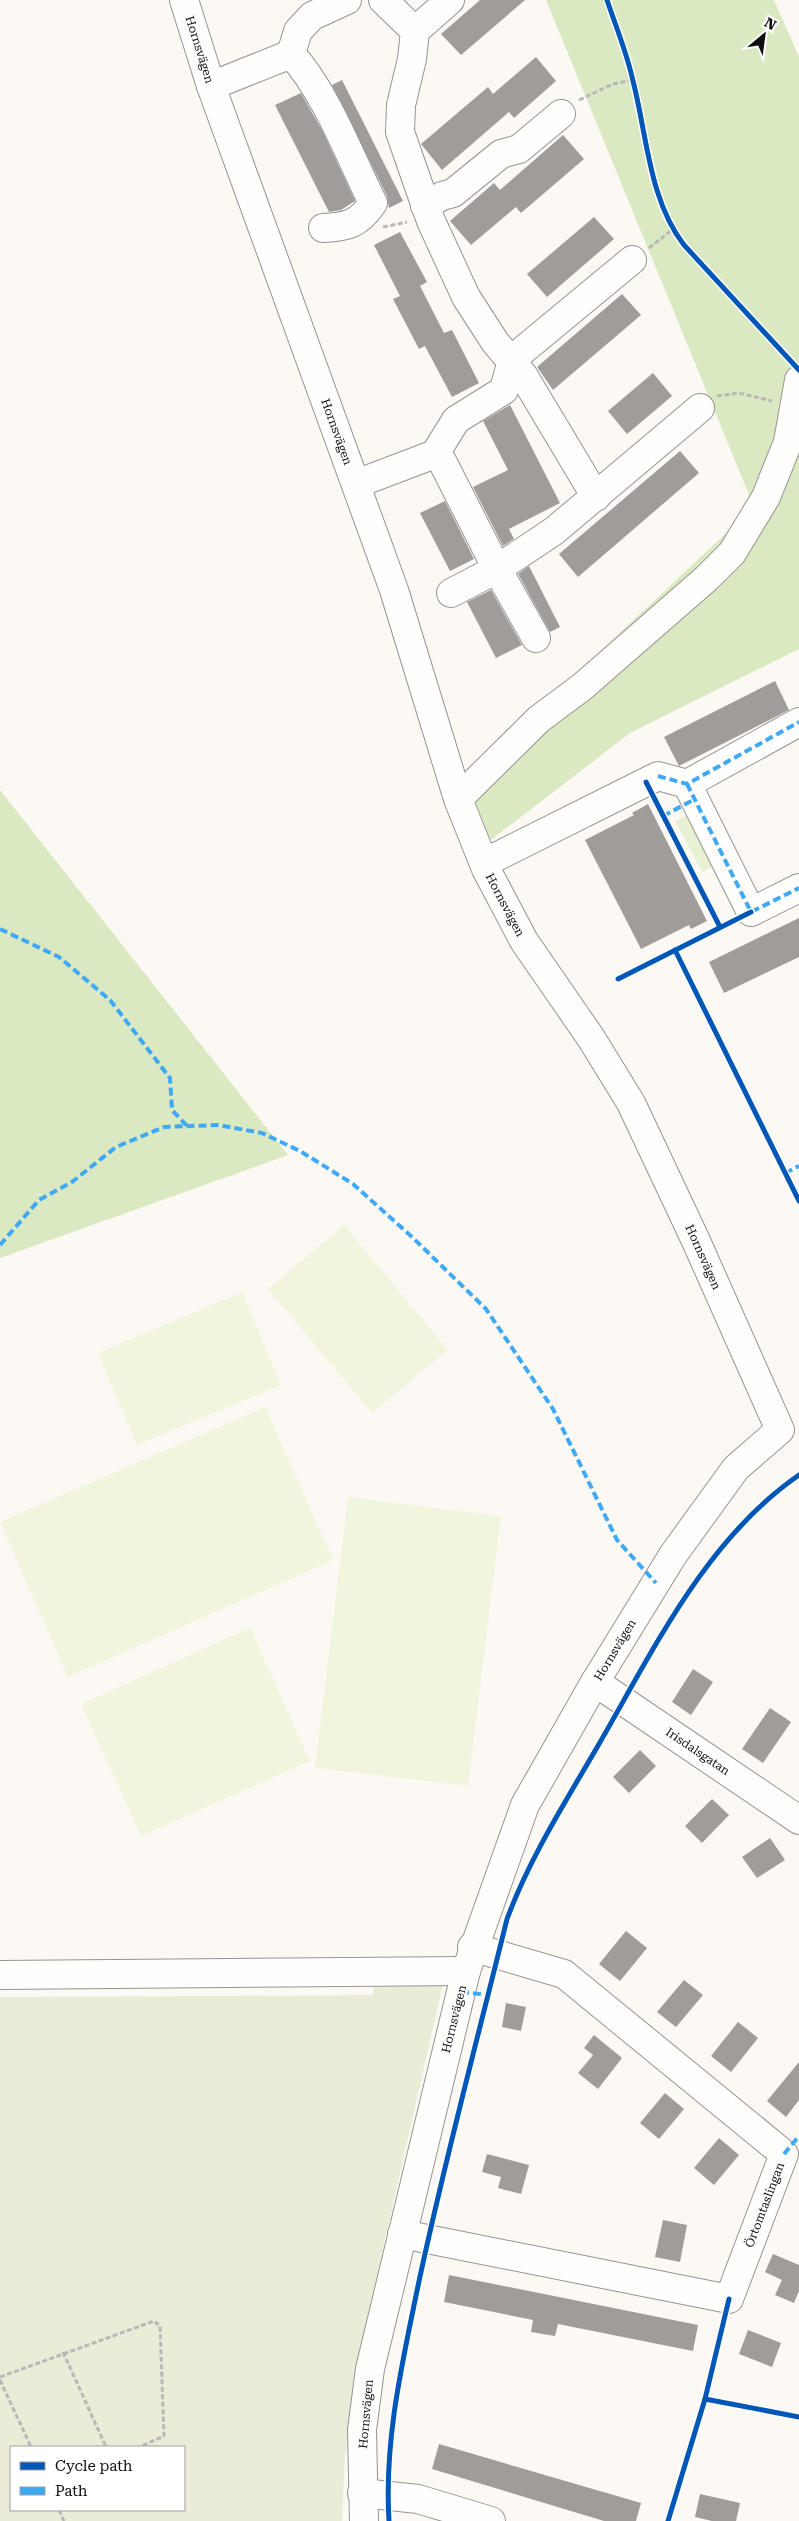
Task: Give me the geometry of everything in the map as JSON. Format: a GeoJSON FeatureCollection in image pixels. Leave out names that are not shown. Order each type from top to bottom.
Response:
{"type":"FeatureCollection","features":[{"type":"Feature","properties":{"kind":"street","name":"Hornsvägen"},"geometry":{"type":"LineString","coordinates":[[184,0],[211,86],[394,590],[458,799],[484,863],[524,941],[592,1038],[631,1103],[696,1241],[789,1426],[736,1468],[673,1555],[595,1682],[525,1805],[469,1959],[370,2369],[362,2430],[364,2521]]}},
{"type":"Feature","properties":{"kind":"street"},"geometry":{"type":"LineString","coordinates":[[322,228],[344,227],[364,217],[373,203],[327,109],[292,54],[298,32],[312,16],[347,0]]}},
{"type":"Feature","properties":{"kind":"street"},"geometry":{"type":"LineString","coordinates":[[383,0],[415,31]]}},
{"type":"Feature","properties":{"kind":"street"},"geometry":{"type":"LineString","coordinates":[[450,0],[415,31],[412,59],[401,105],[400,132],[425,206],[466,297],[495,342],[513,361],[596,497]]}},
{"type":"Feature","properties":{"kind":"street"},"geometry":{"type":"LineString","coordinates":[[211,86],[292,54]]}},
{"type":"Feature","properties":{"kind":"street"},"geometry":{"type":"LineString","coordinates":[[425,206],[442,196],[453,193],[501,154],[519,149],[560,114]]}},
{"type":"Feature","properties":{"kind":"street"},"geometry":{"type":"LineString","coordinates":[[356,484],[435,454],[456,420],[504,390],[516,356],[632,260]]}},
{"type":"Feature","properties":{"kind":"street"},"geometry":{"type":"LineString","coordinates":[[458,799],[539,719],[582,687],[707,578],[732,553],[766,497],[788,442],[799,380]]}},
{"type":"Feature","properties":{"kind":"street"},"geometry":{"type":"LineString","coordinates":[[451,593],[497,569],[554,531],[700,408]]}},
{"type":"Feature","properties":{"kind":"street"},"geometry":{"type":"LineString","coordinates":[[435,454],[441,459],[497,569],[536,638]]}},
{"type":"Feature","properties":{"kind":"street"},"geometry":{"type":"LineString","coordinates":[[799,722],[688,784],[751,912],[799,888]]}},
{"type":"Feature","properties":{"kind":"street","name":"Hornsvägen"},"geometry":{"type":"LineString","coordinates":[[484,863],[658,776],[688,784]]}},
{"type":"Feature","properties":{"kind":"street","name":"Irisdalsgatan"},"geometry":{"type":"LineString","coordinates":[[595,1682],[799,1820]]}},
{"type":"Feature","properties":{"kind":"street"},"geometry":{"type":"LineString","coordinates":[[0,1975],[469,1959]]}},
{"type":"Feature","properties":{"kind":"street","name":"Örtomtaslingan"},"geometry":{"type":"LineString","coordinates":[[402,2234],[729,2299],[784,2154],[564,1974],[469,1959]]}},
{"type":"Feature","properties":{"kind":"street"},"geometry":{"type":"LineString","coordinates":[[362,2493],[418,2499],[491,2521]]}},
{"type":"Feature","properties":{"kind":"path"},"geometry":{"type":"LineString","coordinates":[[560,114],[591,93],[633,80]]}},
{"type":"Feature","properties":{"kind":"path"},"geometry":{"type":"LineString","coordinates":[[632,260],[672,230]]}},
{"type":"Feature","properties":{"kind":"path"},"geometry":{"type":"LineString","coordinates":[[700,408],[718,395],[725,393],[739,393],[794,407]]}},
{"type":"Feature","properties":{"kind":"path"},"geometry":{"type":"LineString","coordinates":[[30,2446],[0,2378],[64,2352],[154,2321],[160,2326],[164,2436],[141,2446]]}},
{"type":"Feature","properties":{"kind":"path"},"geometry":{"type":"LineString","coordinates":[[64,2352],[106,2446]]}},
{"type":"Feature","properties":{"kind":"green space"},"geometry":{"type":"Polygon","coordinates":[[[546,0],[774,0],[799,57],[799,649],[630,733],[491,840],[465,778],[754,507],[546,0]]]}},
{"type":"Feature","properties":{"kind":"green space"},"geometry":{"type":"Polygon","coordinates":[[[0,790],[288,1155],[0,1258],[0,790]]]}},
{"type":"Feature","properties":{"kind":"green space"},"geometry":{"type":"Polygon","coordinates":[[[692,812],[720,863],[702,872],[675,821],[692,812]]]}},
{"type":"Feature","properties":{"kind":"green space"},"geometry":{"type":"Polygon","coordinates":[[[344,1225],[448,1350],[372,1413],[268,1289],[344,1225]]]}},
{"type":"Feature","properties":{"kind":"green space"},"geometry":{"type":"Polygon","coordinates":[[[242,1292],[281,1385],[137,1445],[98,1353],[242,1292]]]}},
{"type":"Feature","properties":{"kind":"green space"},"geometry":{"type":"Polygon","coordinates":[[[265,1407],[333,1560],[68,1677],[0,1522],[265,1407]]]}},
{"type":"Feature","properties":{"kind":"green space"},"geometry":{"type":"Polygon","coordinates":[[[348,1497],[501,1516],[468,1786],[315,1768],[348,1497]]]}},
{"type":"Feature","properties":{"kind":"green space"},"geometry":{"type":"Polygon","coordinates":[[[250,1628],[310,1761],[141,1836],[81,1704],[250,1628]]]}},
{"type":"Feature","properties":{"kind":"green space"},"geometry":{"type":"Polygon","coordinates":[[[373,1982],[443,1984],[364,2332],[345,2456],[342,2521],[0,2521],[0,1997],[373,1995],[373,1982]]]}},
{"type":"Feature","properties":{"kind":"building"},"geometry":{"type":"Polygon","coordinates":[[[480,0],[525,0],[461,55],[441,34],[480,0]]]}},
{"type":"Feature","properties":{"kind":"building"},"geometry":{"type":"Polygon","coordinates":[[[536,57],[556,81],[514,118],[509,112],[442,170],[421,144],[488,87],[493,94],[536,57]]]}},
{"type":"Feature","properties":{"kind":"building"},"geometry":{"type":"Polygon","coordinates":[[[342,80],[403,201],[389,208],[387,196],[332,85],[342,80]]]}},
{"type":"Feature","properties":{"kind":"building"},"geometry":{"type":"Polygon","coordinates":[[[301,93],[323,132],[355,201],[341,210],[329,212],[275,105],[301,93]]]}},
{"type":"Feature","properties":{"kind":"building"},"geometry":{"type":"Polygon","coordinates":[[[563,135],[584,159],[521,213],[516,207],[471,245],[450,221],[494,183],[500,190],[563,135]]]}},
{"type":"Feature","properties":{"kind":"building"},"geometry":{"type":"Polygon","coordinates":[[[594,217],[614,239],[547,297],[527,274],[594,217]]]}},
{"type":"Feature","properties":{"kind":"building"},"geometry":{"type":"Polygon","coordinates":[[[400,232],[427,282],[420,286],[444,333],[452,330],[479,383],[452,397],[425,346],[419,349],[393,299],[400,296],[374,245],[400,232]]]}},
{"type":"Feature","properties":{"kind":"building"},"geometry":{"type":"Polygon","coordinates":[[[622,294],[641,315],[553,390],[537,367],[622,294]]]}},
{"type":"Feature","properties":{"kind":"building"},"geometry":{"type":"Polygon","coordinates":[[[653,373],[672,396],[627,434],[608,411],[653,373]]]}},
{"type":"Feature","properties":{"kind":"building"},"geometry":{"type":"Polygon","coordinates":[[[510,405],[560,503],[509,529],[514,539],[503,546],[473,487],[508,470],[483,421],[510,405]]]}},
{"type":"Feature","properties":{"kind":"building"},"geometry":{"type":"Polygon","coordinates":[[[680,451],[699,473],[578,577],[559,554],[680,451]]]}},
{"type":"Feature","properties":{"kind":"building"},"geometry":{"type":"Polygon","coordinates":[[[445,501],[474,559],[450,571],[420,513],[445,501]]]}},
{"type":"Feature","properties":{"kind":"building"},"geometry":{"type":"Polygon","coordinates":[[[529,566],[560,627],[550,632],[518,574],[529,566]]]}},
{"type":"Feature","properties":{"kind":"building"},"geometry":{"type":"Polygon","coordinates":[[[491,590],[522,645],[496,658],[467,602],[491,590]]]}},
{"type":"Feature","properties":{"kind":"building"},"geometry":{"type":"Polygon","coordinates":[[[775,681],[789,710],[679,766],[664,737],[775,681]]]}},
{"type":"Feature","properties":{"kind":"building"},"geometry":{"type":"Polygon","coordinates":[[[648,804],[707,921],[691,929],[689,925],[641,949],[585,840],[634,815],[632,813],[648,804]]]}},
{"type":"Feature","properties":{"kind":"building"},"geometry":{"type":"Polygon","coordinates":[[[799,918],[799,957],[724,993],[709,962],[799,918]]]}},
{"type":"Feature","properties":{"kind":"building"},"geometry":{"type":"Polygon","coordinates":[[[693,1669],[713,1682],[691,1715],[672,1702],[693,1669]]]}},
{"type":"Feature","properties":{"kind":"building"},"geometry":{"type":"Polygon","coordinates":[[[770,1708],[791,1722],[763,1763],[742,1749],[770,1708]]]}},
{"type":"Feature","properties":{"kind":"building"},"geometry":{"type":"Polygon","coordinates":[[[640,1750],[656,1766],[629,1793],[613,1777],[640,1750]]]}},
{"type":"Feature","properties":{"kind":"building"},"geometry":{"type":"Polygon","coordinates":[[[712,1799],[729,1815],[702,1843],[685,1826],[712,1799]]]}},
{"type":"Feature","properties":{"kind":"building"},"geometry":{"type":"Polygon","coordinates":[[[770,1838],[785,1860],[757,1878],[742,1857],[770,1838]]]}},
{"type":"Feature","properties":{"kind":"building"},"geometry":{"type":"Polygon","coordinates":[[[626,1931],[647,1948],[620,1981],[599,1964],[626,1931]]]}},
{"type":"Feature","properties":{"kind":"building"},"geometry":{"type":"Polygon","coordinates":[[[684,1980],[703,1995],[676,2027],[657,2012],[684,1980]]]}},
{"type":"Feature","properties":{"kind":"building"},"geometry":{"type":"Polygon","coordinates":[[[506,2003],[526,2007],[521,2031],[502,2027],[506,2003]]]}},
{"type":"Feature","properties":{"kind":"building"},"geometry":{"type":"Polygon","coordinates":[[[738,2022],[758,2038],[731,2072],[711,2056],[738,2022]]]}},
{"type":"Feature","properties":{"kind":"building"},"geometry":{"type":"Polygon","coordinates":[[[594,2035],[622,2058],[598,2089],[578,2073],[593,2055],[584,2048],[594,2035]]]}},
{"type":"Feature","properties":{"kind":"building"},"geometry":{"type":"Polygon","coordinates":[[[799,2062],[799,2100],[786,2117],[767,2101],[799,2062]]]}},
{"type":"Feature","properties":{"kind":"building"},"geometry":{"type":"Polygon","coordinates":[[[665,2093],[684,2109],[659,2139],[640,2123],[665,2093]]]}},
{"type":"Feature","properties":{"kind":"building"},"geometry":{"type":"Polygon","coordinates":[[[719,2138],[739,2155],[714,2185],[694,2168],[719,2138]]]}},
{"type":"Feature","properties":{"kind":"building"},"geometry":{"type":"Polygon","coordinates":[[[487,2154],[529,2165],[521,2194],[498,2188],[501,2177],[482,2172],[487,2154]]]}},
{"type":"Feature","properties":{"kind":"building"},"geometry":{"type":"Polygon","coordinates":[[[663,2220],[687,2225],[680,2262],[655,2257],[663,2220]]]}},
{"type":"Feature","properties":{"kind":"building"},"geometry":{"type":"Polygon","coordinates":[[[773,2254],[799,2265],[799,2291],[794,2303],[775,2295],[782,2280],[765,2272],[773,2254]]]}},
{"type":"Feature","properties":{"kind":"building"},"geometry":{"type":"Polygon","coordinates":[[[449,2275],[698,2325],[693,2351],[558,2324],[555,2336],[531,2332],[533,2320],[444,2302],[449,2275]]]}},
{"type":"Feature","properties":{"kind":"building"},"geometry":{"type":"Polygon","coordinates":[[[748,2330],[781,2343],[772,2367],[739,2354],[748,2330]]]}},
{"type":"Feature","properties":{"kind":"building"},"geometry":{"type":"Polygon","coordinates":[[[439,2444],[641,2503],[636,2521],[604,2521],[432,2469],[439,2444]]]}},
{"type":"Feature","properties":{"kind":"building"},"geometry":{"type":"Polygon","coordinates":[[[700,2494],[740,2503],[736,2521],[712,2521],[695,2517],[700,2494]]]}},
{"type":"Feature","properties":{"kind":"marked path"},"geometry":{"type":"LineString","coordinates":[[658,776],[687,784],[799,722]]}},
{"type":"Feature","properties":{"kind":"marked path"},"geometry":{"type":"LineString","coordinates":[[687,784],[751,912],[799,888]]}},
{"type":"Feature","properties":{"kind":"marked path"},"geometry":{"type":"LineString","coordinates":[[663,816],[695,799]]}},
{"type":"Feature","properties":{"kind":"marked path"},"geometry":{"type":"LineString","coordinates":[[0,929],[59,957],[110,1000],[170,1078],[172,1110],[187,1126]]}},
{"type":"Feature","properties":{"kind":"marked path"},"geometry":{"type":"LineString","coordinates":[[0,1245],[39,1200],[72,1182],[116,1147],[164,1127],[218,1125],[262,1133],[300,1151],[353,1184],[411,1236],[486,1309],[553,1409],[617,1540],[656,1583]]}},
{"type":"Feature","properties":{"kind":"marked path"},"geometry":{"type":"LineString","coordinates":[[785,1173],[799,1166]]}},
{"type":"Feature","properties":{"kind":"marked path"},"geometry":{"type":"LineString","coordinates":[[461,1992],[489,1995]]}},
{"type":"Feature","properties":{"kind":"marked path"},"geometry":{"type":"LineString","coordinates":[[784,2154],[799,2136]]}},
{"type":"Feature","properties":{"kind":"cycle path"},"geometry":{"type":"LineString","coordinates":[[607,0],[631,71],[656,188],[672,227],[684,245],[799,370]]}},
{"type":"Feature","properties":{"kind":"cycle path"},"geometry":{"type":"LineString","coordinates":[[646,782],[720,927]]}},
{"type":"Feature","properties":{"kind":"cycle path"},"geometry":{"type":"LineString","coordinates":[[618,979],[751,912]]}},
{"type":"Feature","properties":{"kind":"cycle path"},"geometry":{"type":"LineString","coordinates":[[675,950],[799,1201]]}},
{"type":"Feature","properties":{"kind":"cycle path"},"geometry":{"type":"LineString","coordinates":[[389,2521],[389,2462],[406,2344],[461,2102],[507,1919],[516,1896],[549,1830],[662,1634],[685,1598],[709,1563],[736,1531],[766,1501],[799,1475]]}},
{"type":"Feature","properties":{"kind":"cycle path"},"geometry":{"type":"LineString","coordinates":[[668,2521],[705,2399],[729,2299]]}},
{"type":"Feature","properties":{"kind":"cycle path"},"geometry":{"type":"LineString","coordinates":[[705,2399],[799,2417]]}}]}
